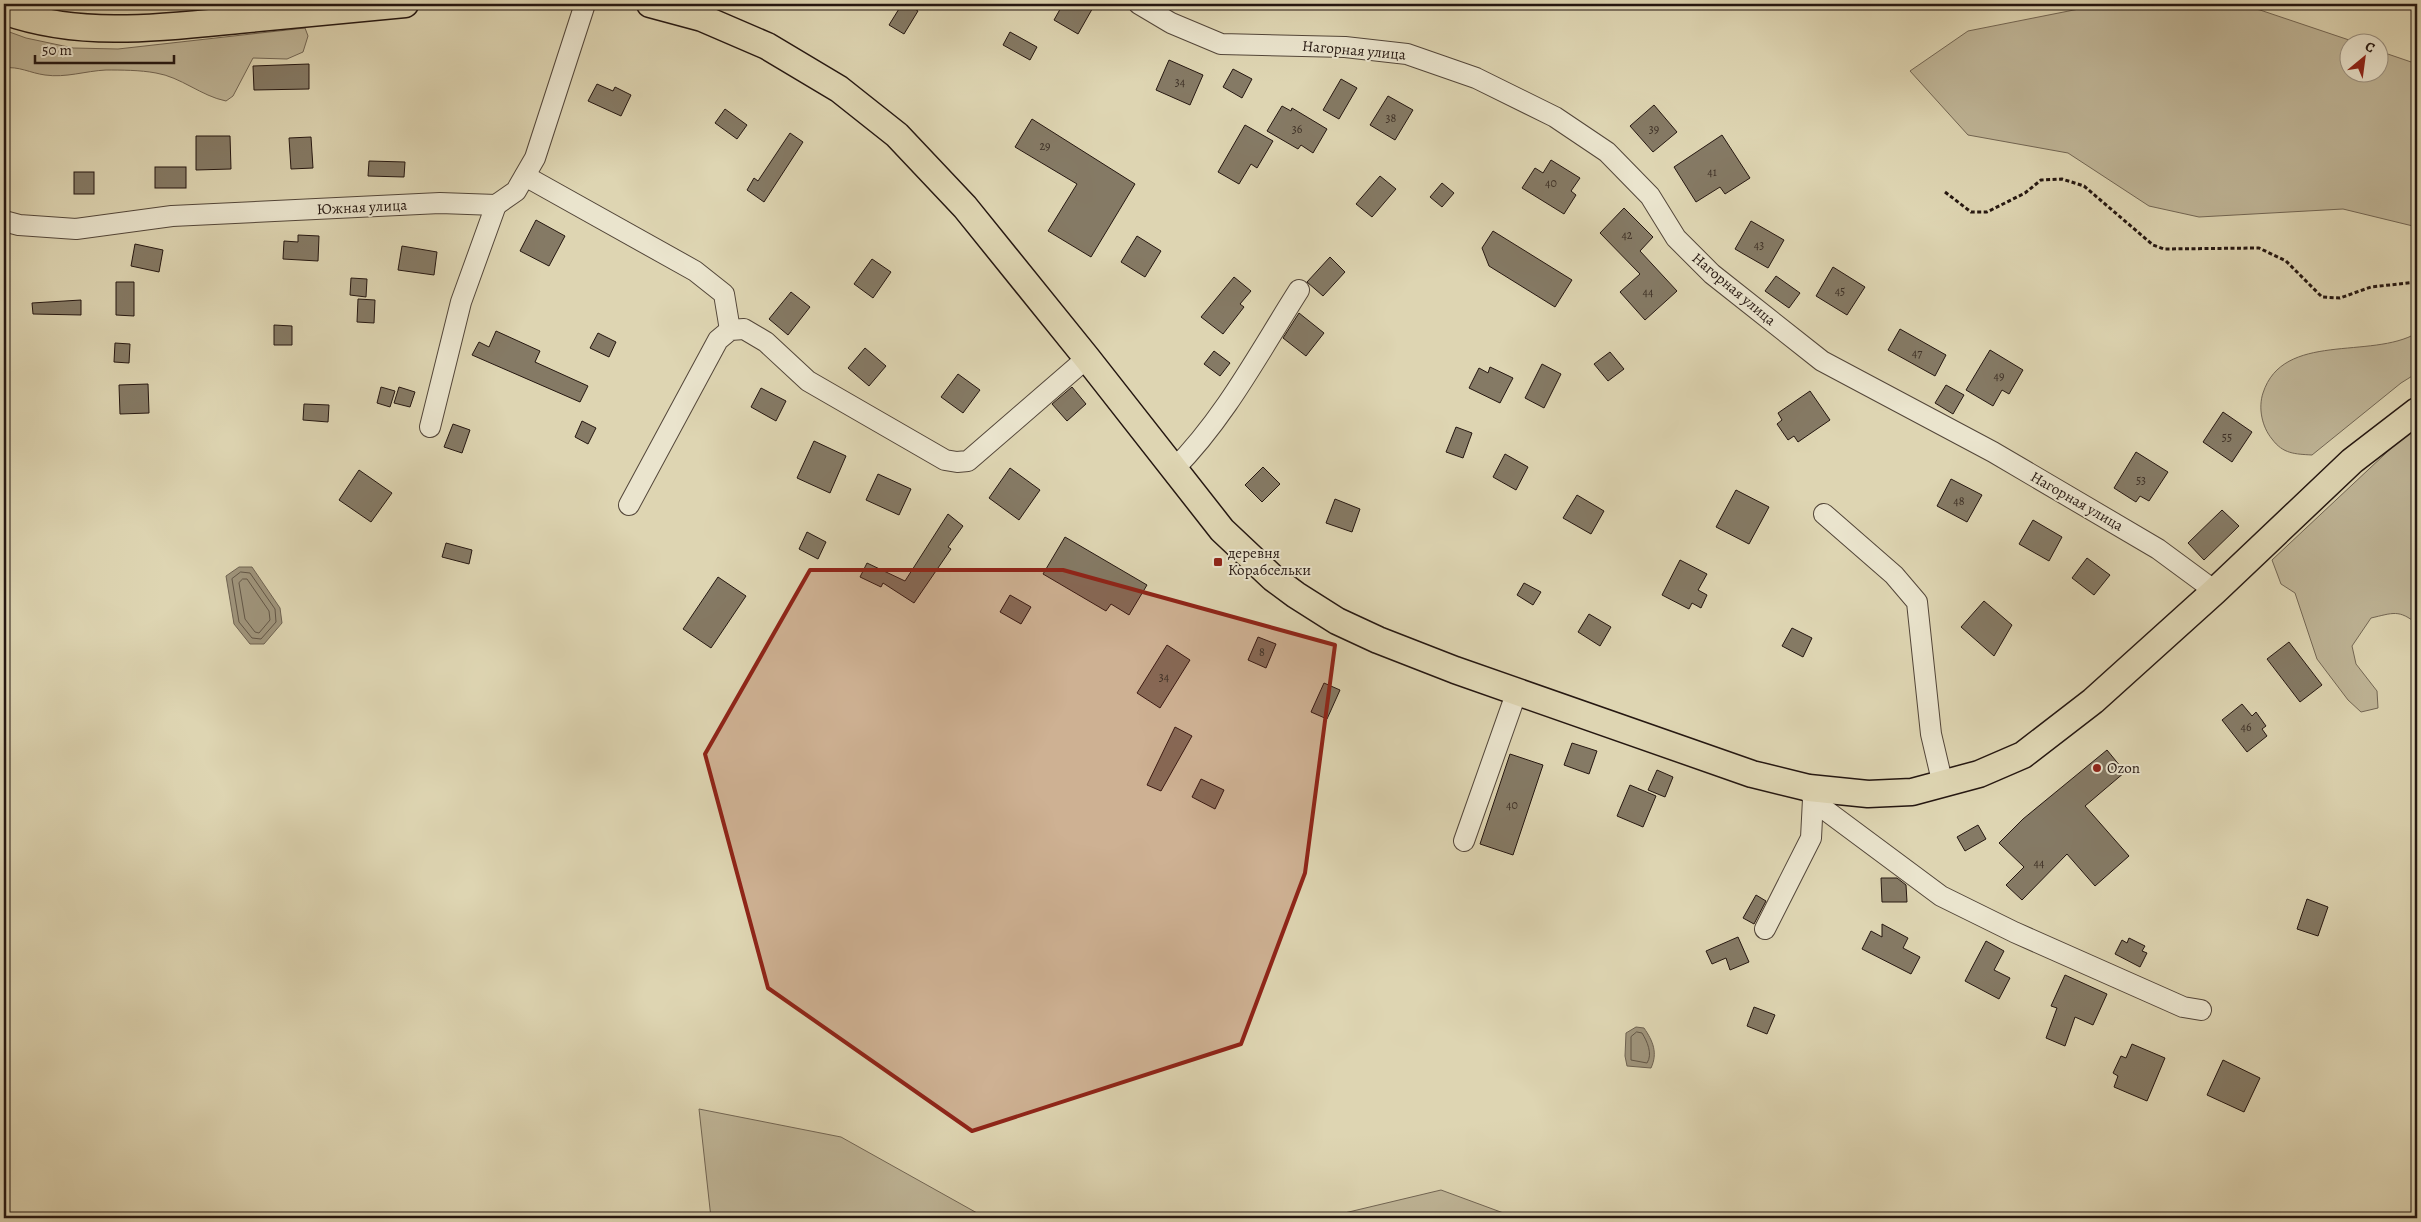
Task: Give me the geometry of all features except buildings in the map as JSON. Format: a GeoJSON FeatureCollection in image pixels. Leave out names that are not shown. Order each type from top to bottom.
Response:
{"type":"FeatureCollection","features":[{"type":"Feature","properties":{"kind":"main road"},"geometry":{"type":"LineString","coordinates":[[20,11],[89,28],[154,28],[405,4]]}},
{"type":"Feature","properties":{"kind":"main road"},"geometry":{"type":"LineString","coordinates":[[650,4],[702,18],[767,46],[839,89],[897,135],[965,207],[1222,530],[1266,572],[1296,595],[1337,621],[1378,640],[1517,691],[1811,793],[1912,792],[1979,774],[2022,755],[2093,701],[2215,591],[2352,461],[2417,411]]}},
{"type":"Feature","properties":{"kind":"street"},"geometry":{"type":"LineString","coordinates":[[430,428],[461,302],[496,205],[516,192],[535,158],[585,4]]}},
{"type":"Feature","properties":{"kind":"street","name":"Нагорная улица"},"geometry":{"type":"LineString","coordinates":[[1139,4],[1171,23],[1221,44],[1345,47],[1407,54],[1476,78],[1555,117],[1607,152],[1650,196],[1676,238],[1712,274],[1822,361],[1993,452],[2158,549],[2215,591]]}},
{"type":"Feature","properties":{"kind":"street"},"geometry":{"type":"LineString","coordinates":[[525,176],[695,271],[724,294],[730,330]]}},
{"type":"Feature","properties":{"kind":"street","name":"Южная улица"},"geometry":{"type":"LineString","coordinates":[[4,222],[19,225],[76,229],[172,216],[440,203],[496,205]]}},
{"type":"Feature","properties":{"kind":"street"},"geometry":{"type":"LineString","coordinates":[[1174,469],[1195,448],[1234,394],[1299,290]]}},
{"type":"Feature","properties":{"kind":"street"},"geometry":{"type":"LineString","coordinates":[[629,505],[718,340],[730,330],[744,329],[766,342],[808,381],[945,460],[957,462],[968,460],[1087,358]]}},
{"type":"Feature","properties":{"kind":"street"},"geometry":{"type":"LineString","coordinates":[[1824,514],[1894,576],[1917,602],[1932,734],[1942,785]]}},
{"type":"Feature","properties":{"kind":"street"},"geometry":{"type":"LineString","coordinates":[[1464,841],[1517,691]]}},
{"type":"Feature","properties":{"kind":"street"},"geometry":{"type":"LineString","coordinates":[[1765,929],[1810,838],[1811,793]]}},
{"type":"Feature","properties":{"kind":"street"},"geometry":{"type":"LineString","coordinates":[[1811,793],[1824,809],[1941,896],[2014,932],[2165,999],[2201,1010]]}},
{"type":"Feature","properties":{"kind":"path"},"geometry":{"type":"LineString","coordinates":[[1944,192],[1971,212],[1988,212],[2025,193],[2041,180],[2062,179],[2084,186],[2153,245],[2164,249],[2259,248],[2286,261],[2322,297],[2340,298],[2371,287],[2417,282]]}},
{"type":"Feature","properties":{"kind":"highlighted area"},"geometry":{"type":"Polygon","coordinates":[[[810,570],[1063,570],[1335,645],[1305,873],[1241,1044],[972,1131],[768,988],[705,754],[810,570]]]}},
{"type":"Feature","properties":{"kind":"shaded area"},"geometry":{"type":"Polygon","coordinates":[[[2104,4],[2234,4],[2260,10],[2338,36],[2338,82],[2388,82],[2388,54],[2417,64],[2417,227],[2343,209],[2199,217],[2149,206],[2068,153],[1968,135],[1910,71],[1968,31],[2104,4]]]}},
{"type":"Feature","properties":{"kind":"shaded area"},"geometry":{"type":"Polygon","coordinates":[[[305,28],[308,36],[303,52],[287,59],[253,58],[233,96],[226,101],[217,99],[174,78],[150,72],[106,70],[53,76],[15,68],[4,68],[4,30],[26,38],[73,48],[118,49],[305,28]]]}},
{"type":"Feature","properties":{"kind":"shaded area"},"geometry":{"type":"Polygon","coordinates":[[[2417,333],[2417,373],[2401,383],[2312,455],[2285,450],[2276,444],[2263,423],[2261,405],[2263,393],[2273,374],[2289,361],[2308,354],[2398,341],[2417,333]]]}},
{"type":"Feature","properties":{"kind":"shaded area"},"geometry":{"type":"Polygon","coordinates":[[[2417,424],[2417,624],[2400,614],[2371,618],[2352,646],[2356,664],[2377,691],[2378,708],[2361,712],[2348,700],[2317,659],[2295,593],[2281,584],[2272,560],[2417,424]]]}},
{"type":"Feature","properties":{"kind":"shaded area"},"geometry":{"type":"Polygon","coordinates":[[[699,1109],[841,1137],[986,1218],[711,1218],[699,1109]]]}},
{"type":"Feature","properties":{"kind":"shaded area"},"geometry":{"type":"Polygon","coordinates":[[[1441,1190],[1517,1218],[1326,1218],[1336,1215],[1441,1190]]]}},
{"type":"Feature","properties":{"kind":"water"},"geometry":{"type":"Polygon","coordinates":[[[239,567],[252,567],[280,608],[282,623],[264,644],[250,644],[234,624],[226,576],[239,567]]]}},
{"type":"Feature","properties":{"kind":"water"},"geometry":{"type":"Polygon","coordinates":[[[1636,1027],[1644,1028],[1654,1047],[1651,1068],[1627,1066],[1625,1056],[1626,1033],[1636,1027]]]}},
{"type":"Feature","properties":{"kind":"place","name":"деревня Корабсельки"},"geometry":{"type":"Point","coordinates":[1218,562]}},
{"type":"Feature","properties":{"kind":"place","name":"Ozon"},"geometry":{"type":"Point","coordinates":[2097,768]}}]}
